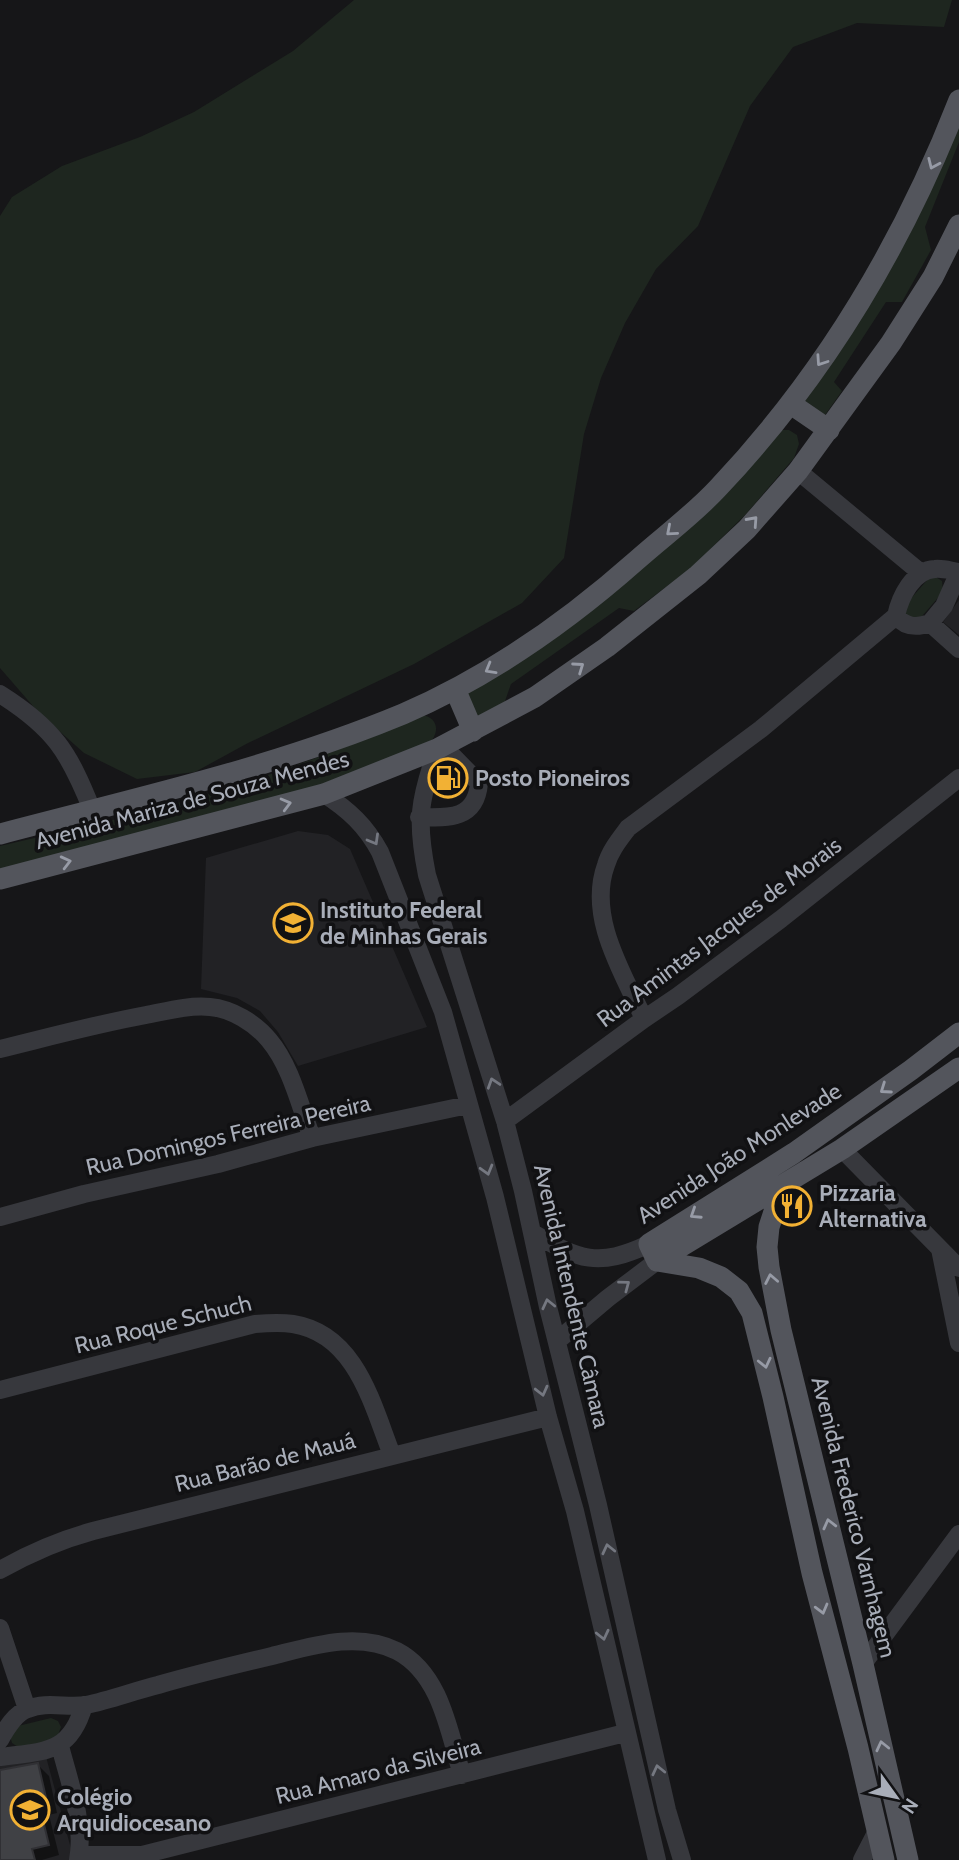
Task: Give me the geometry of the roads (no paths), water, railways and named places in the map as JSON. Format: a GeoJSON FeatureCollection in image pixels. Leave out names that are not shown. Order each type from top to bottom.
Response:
{"type":"FeatureCollection","features":[{"type":"Feature","properties":{"kind":"main road","name":"Avenida Mariza de Souza Mendes"},"geometry":{"type":"LineString","coordinates":[[0,834],[190,785],[297,752],[403,713],[455,689],[563,621],[717,490],[791,404],[866,295],[909,217],[959,100]]}},
{"type":"Feature","properties":{"kind":"main road","name":"Avenida Mariza de Souza Mendes"},"geometry":{"type":"LineString","coordinates":[[0,879],[324,794],[440,747],[535,697],[607,647],[698,575],[747,528],[798,471],[891,343],[933,277],[959,225]]}},
{"type":"Feature","properties":{"kind":"main road"},"geometry":{"type":"LineString","coordinates":[[791,404],[829,430]]}},
{"type":"Feature","properties":{"kind":"main road"},"geometry":{"type":"LineString","coordinates":[[455,689],[473,731]]}},
{"type":"Feature","properties":{"kind":"main road","name":"Avenida João Monlevade"},"geometry":{"type":"LineString","coordinates":[[653,1253],[959,1033]]}},
{"type":"Feature","properties":{"kind":"main road","name":"Avenida João Monlevade"},"geometry":{"type":"LineString","coordinates":[[653,1253],[782,1187],[959,1068]]}},
{"type":"Feature","properties":{"kind":"main road"},"geometry":{"type":"LineString","coordinates":[[911,1070],[923,1081],[923,1093]]}},
{"type":"Feature","properties":{"kind":"main road","name":"Avenida Frederico Varnhagem"},"geometry":{"type":"LineString","coordinates":[[782,1187],[769,1227],[767,1247],[781,1330],[908,1860]]}},
{"type":"Feature","properties":{"kind":"main road"},"geometry":{"type":"LineString","coordinates":[[653,1253],[699,1268],[729,1282],[746,1300],[758,1335],[812,1573],[884,1860]]}},
{"type":"Feature","properties":{"kind":"main road"},"geometry":{"type":"LineString","coordinates":[[758,1335],[781,1330]]}},
{"type":"Feature","properties":{"kind":"main road"},"geometry":{"type":"LineString","coordinates":[[870,1802],[894,1798]]}},
{"type":"Feature","properties":{"kind":"street"},"geometry":{"type":"LineString","coordinates":[[798,471],[921,573]]}},
{"type":"Feature","properties":{"kind":"street"},"geometry":{"type":"LineString","coordinates":[[644,1019],[610,943],[600,898],[605,867],[616,845],[628,828],[761,729],[896,616],[904,595],[921,573],[935,569],[959,572],[944,606],[929,623],[911,626],[896,616]]}},
{"type":"Feature","properties":{"kind":"street"},"geometry":{"type":"LineString","coordinates":[[929,623],[959,649]]}},
{"type":"Feature","properties":{"kind":"street"},"geometry":{"type":"LineString","coordinates":[[0,694],[32,716],[63,748],[92,810]]}},
{"type":"Feature","properties":{"kind":"street"},"geometry":{"type":"LineString","coordinates":[[419,817],[450,818],[461,815],[470,806],[478,791],[479,783],[440,747]]}},
{"type":"Feature","properties":{"kind":"street","name":"Avenida Intendente Câmara"},"geometry":{"type":"LineString","coordinates":[[440,747],[426,780],[419,817],[427,874],[505,1121],[681,1860]]}},
{"type":"Feature","properties":{"kind":"street","name":"Rua Amintas Jacques de Morais"},"geometry":{"type":"LineString","coordinates":[[505,1121],[781,919],[959,778]]}},
{"type":"Feature","properties":{"kind":"street"},"geometry":{"type":"LineString","coordinates":[[324,794],[356,817],[368,830],[380,852],[443,1012],[495,1197],[548,1416],[575,1511],[625,1733],[657,1860]]}},
{"type":"Feature","properties":{"kind":"street"},"geometry":{"type":"LineString","coordinates":[[443,1012],[468,1005]]}},
{"type":"Feature","properties":{"kind":"street"},"geometry":{"type":"LineString","coordinates":[[0,1049],[179,1008],[223,1009],[260,1030],[274,1047],[289,1076],[312,1138]]}},
{"type":"Feature","properties":{"kind":"street","name":"Rua Domingos Ferreira Pereira"},"geometry":{"type":"LineString","coordinates":[[0,1217],[85,1194],[218,1164],[312,1138],[468,1105]]}},
{"type":"Feature","properties":{"kind":"street"},"geometry":{"type":"LineString","coordinates":[[842,1149],[959,1268]]}},
{"type":"Feature","properties":{"kind":"street"},"geometry":{"type":"LineString","coordinates":[[495,1197],[523,1191]]}},
{"type":"Feature","properties":{"kind":"street","name":"Avenida João Monlevade"},"geometry":{"type":"LineString","coordinates":[[533,1233],[578,1256],[598,1259],[653,1253]]}},
{"type":"Feature","properties":{"kind":"street"},"geometry":{"type":"LineString","coordinates":[[940,1249],[958,1332]]}},
{"type":"Feature","properties":{"kind":"street","name":"Avenida João Monlevade"},"geometry":{"type":"LineString","coordinates":[[557,1340],[608,1298],[653,1253]]}},
{"type":"Feature","properties":{"kind":"street","name":"Rua Roque Schuch"},"geometry":{"type":"LineString","coordinates":[[0,1390],[255,1324],[290,1323],[323,1335],[346,1354],[356,1367],[392,1455]]}},
{"type":"Feature","properties":{"kind":"street","name":"Rua Barão de Mauá"},"geometry":{"type":"LineString","coordinates":[[0,1570],[29,1553],[60,1540],[548,1416]]}},
{"type":"Feature","properties":{"kind":"street"},"geometry":{"type":"LineString","coordinates":[[575,1511],[598,1505]]}},
{"type":"Feature","properties":{"kind":"street"},"geometry":{"type":"LineString","coordinates":[[863,1664],[959,1534]]}},
{"type":"Feature","properties":{"kind":"street"},"geometry":{"type":"LineString","coordinates":[[0,1628],[27,1709]]}},
{"type":"Feature","properties":{"kind":"street"},"geometry":{"type":"LineString","coordinates":[[0,1740],[11,1723],[27,1709],[84,1705],[300,1649],[340,1642],[375,1643],[400,1652],[425,1675],[440,1703],[462,1775]]}},
{"type":"Feature","properties":{"kind":"street"},"geometry":{"type":"LineString","coordinates":[[0,1757],[60,1746],[74,1732],[84,1705]]}},
{"type":"Feature","properties":{"kind":"street","name":"Rua Amaro da Silveira"},"geometry":{"type":"LineString","coordinates":[[79,1857],[142,1858],[625,1733]]}},
{"type":"Feature","properties":{"kind":"street"},"geometry":{"type":"LineString","coordinates":[[60,1746],[77,1821],[79,1857]]}},
{"type":"Feature","properties":{"kind":"street"},"geometry":{"type":"LineString","coordinates":[[647,1814],[667,1810]]}},
{"type":"Feature","properties":{"kind":"street"},"geometry":{"type":"LineString","coordinates":[[862,1860],[877,1831]]}},
{"type":"Feature","properties":{"kind":"place","name":"Posto Pioneiros"},"geometry":{"type":"Point","coordinates":[448,778]}},
{"type":"Feature","properties":{"kind":"place","name":"Instituto Federal de Minhas Gerais"},"geometry":{"type":"Point","coordinates":[293,923]}},
{"type":"Feature","properties":{"kind":"place","name":"Pizzaria Alternativa"},"geometry":{"type":"Point","coordinates":[792,1206]}},
{"type":"Feature","properties":{"kind":"place","name":"Colégio Arquidiocesano"},"geometry":{"type":"Point","coordinates":[30,1810]}}]}
